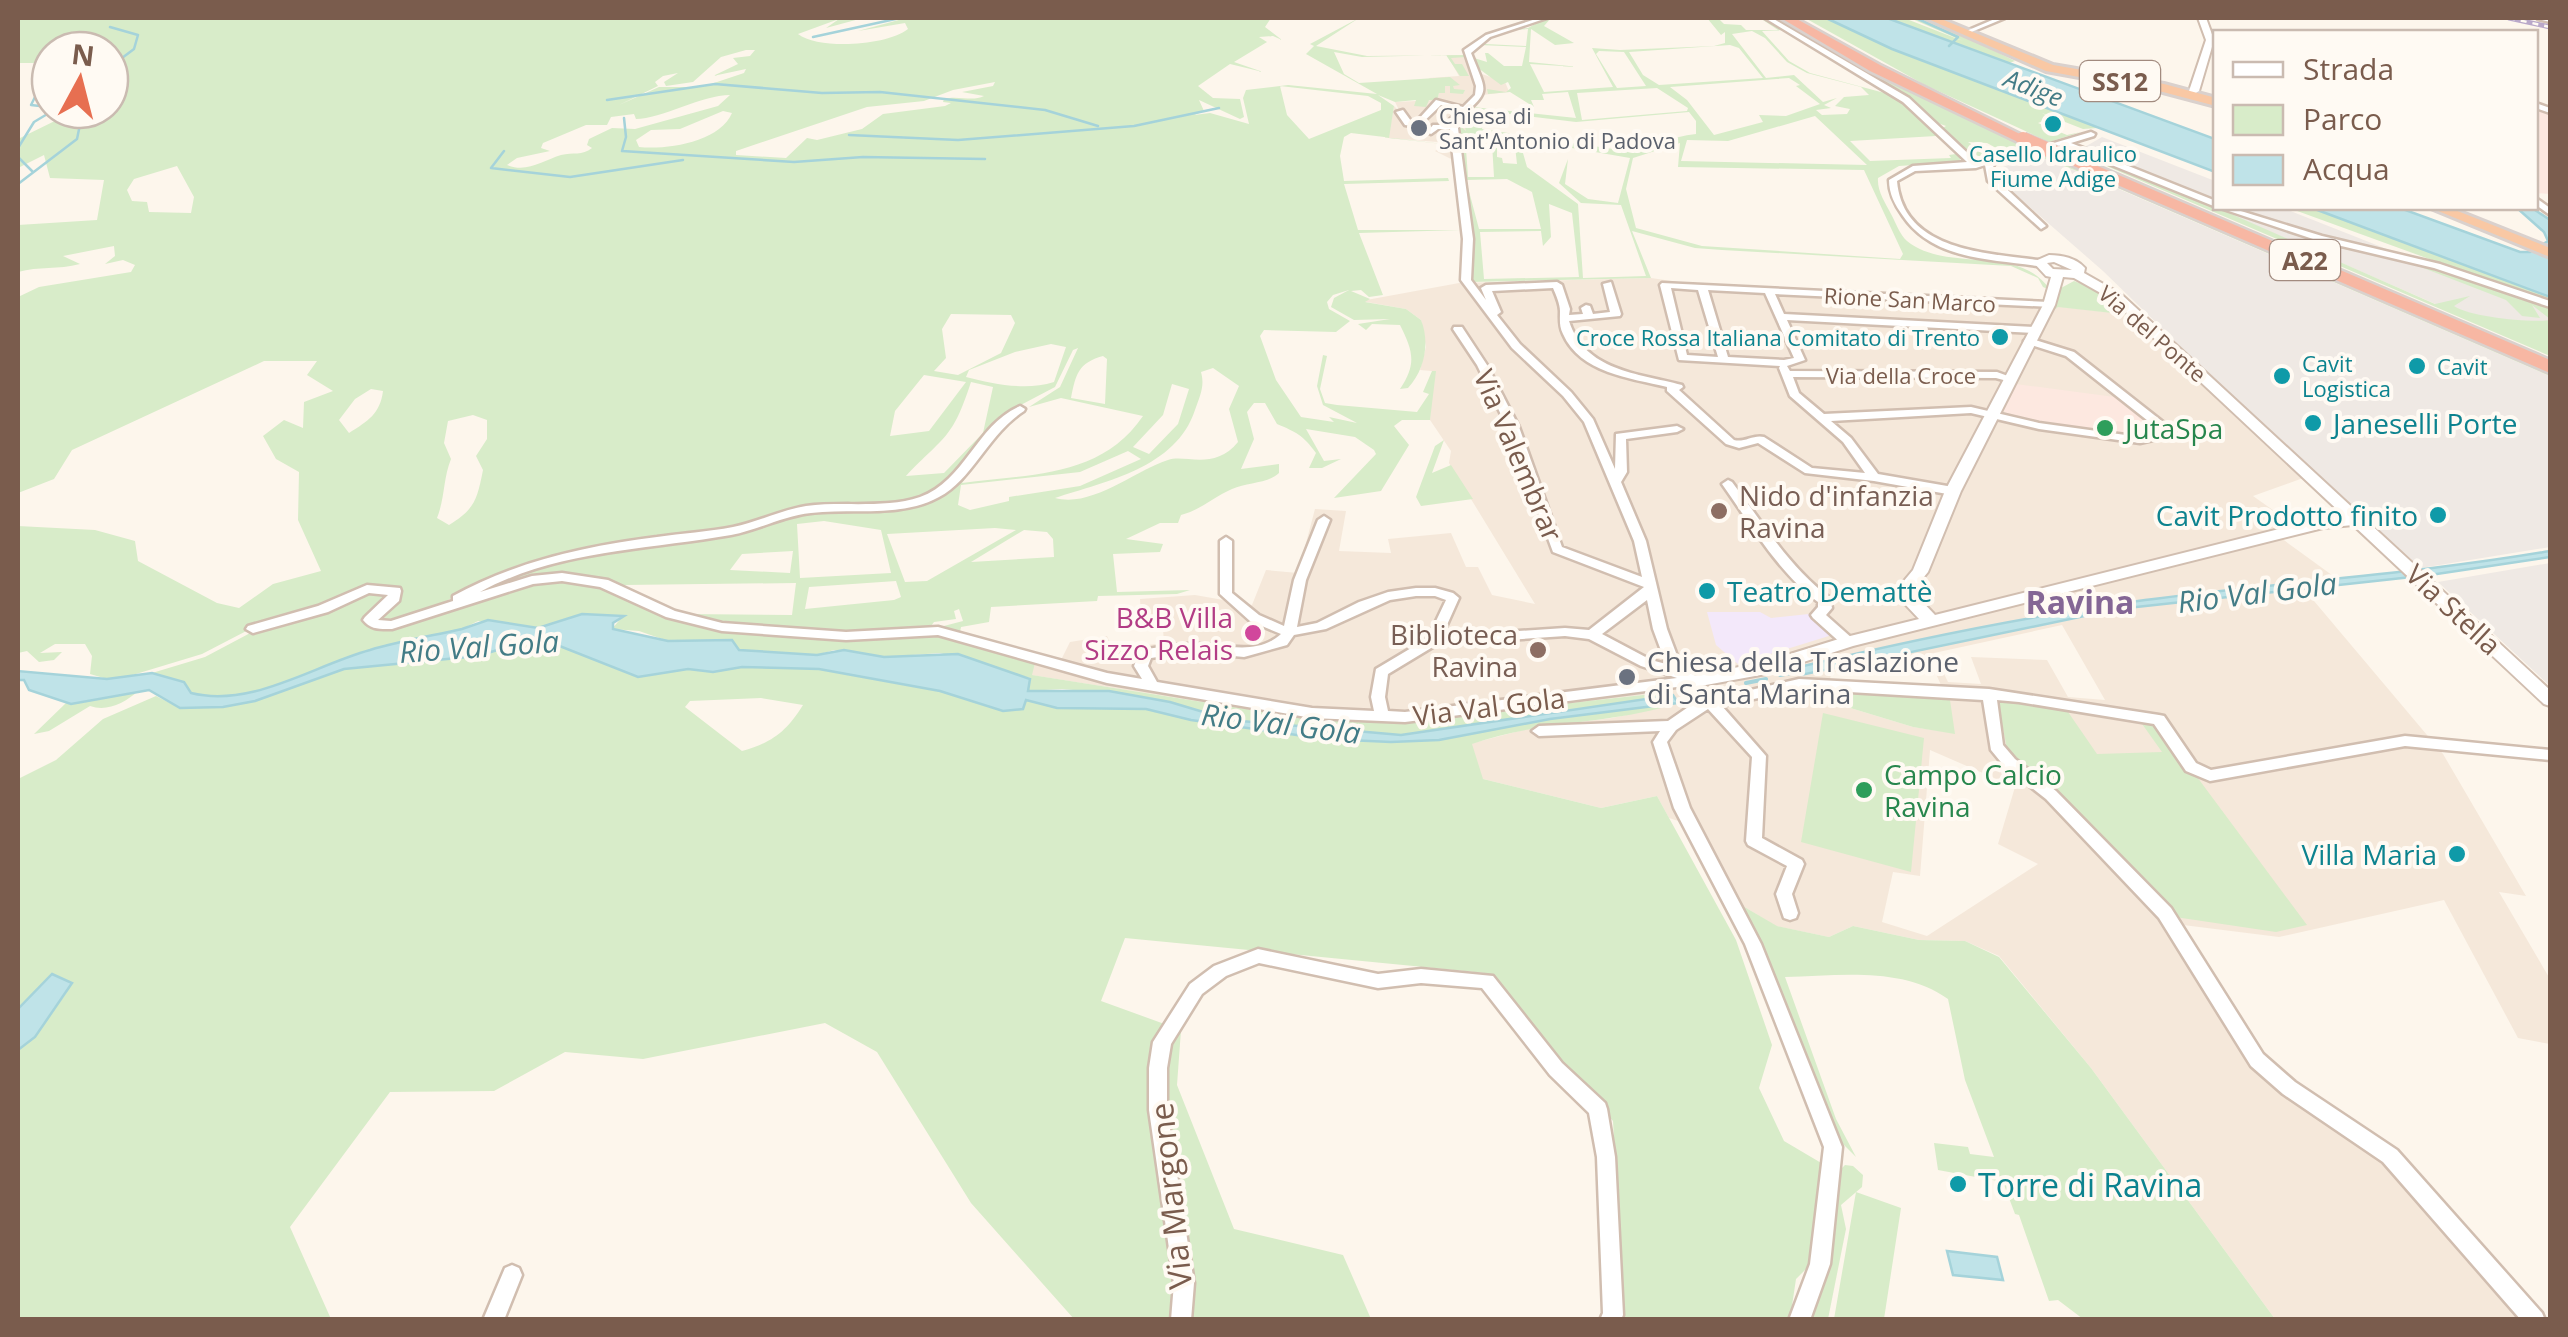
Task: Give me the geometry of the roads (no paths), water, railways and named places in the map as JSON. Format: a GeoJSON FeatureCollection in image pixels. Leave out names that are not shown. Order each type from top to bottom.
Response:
{"type":"FeatureCollection","features":[{"type":"Feature","properties":{"kind":"highway","name":"A22"},"geometry":{"type":"LineString","coordinates":[[1790,18],[1874,68],[2026,138],[2067,150],[2550,364]]}},
{"type":"Feature","properties":{"kind":"highway","name":"SS12"},"geometry":{"type":"LineString","coordinates":[[1934,18],[2026,59],[2202,97]]}},
{"type":"Feature","properties":{"kind":"highway","name":"SS12"},"geometry":{"type":"LineString","coordinates":[[1934,18],[2026,59],[2202,97]]}},
{"type":"Feature","properties":{"kind":"highway"},"geometry":{"type":"LineString","coordinates":[[2447,210],[2542,248]]}},
{"type":"Feature","properties":{"kind":"street"},"geometry":{"type":"LineString","coordinates":[[1522,345],[1466,280],[1468,239],[1453,122],[1461,109],[1480,93],[1468,50],[1488,36],[1544,18]]}},
{"type":"Feature","properties":{"kind":"street"},"geometry":{"type":"LineString","coordinates":[[1768,18],[1903,98],[1976,165]]}},
{"type":"Feature","properties":{"kind":"street"},"geometry":{"type":"LineString","coordinates":[[1968,32],[2002,18]]}},
{"type":"Feature","properties":{"kind":"street"},"geometry":{"type":"LineString","coordinates":[[2202,18],[2210,40],[2202,97]]}},
{"type":"Feature","properties":{"kind":"street"},"geometry":{"type":"LineString","coordinates":[[2540,18],[2550,20]]}},
{"type":"Feature","properties":{"kind":"street"},"geometry":{"type":"LineString","coordinates":[[1400,112],[1408,123],[1418,125],[1440,102],[1461,109]]}},
{"type":"Feature","properties":{"kind":"street"},"geometry":{"type":"LineString","coordinates":[[1430,132],[1436,127],[1454,127]]}},
{"type":"Feature","properties":{"kind":"street"},"geometry":{"type":"LineString","coordinates":[[2077,274],[2058,275],[2038,264],[1951,249],[1926,239],[1912,224],[1892,187],[1894,178],[1907,171],[1989,164],[2067,150],[2078,146],[2086,136]]}},
{"type":"Feature","properties":{"kind":"street"},"geometry":{"type":"LineString","coordinates":[[2067,150],[2213,203]]}},
{"type":"Feature","properties":{"kind":"street"},"geometry":{"type":"LineString","coordinates":[[1989,164],[1992,180],[2041,226]]}},
{"type":"Feature","properties":{"kind":"street"},"geometry":{"type":"LineString","coordinates":[[2230,210],[2319,238],[2437,266],[2550,304]]}},
{"type":"Feature","properties":{"kind":"street","name":"Via del Ponte"},"geometry":{"type":"LineString","coordinates":[[2038,264],[2046,258],[2068,261],[2079,268],[2077,274],[2118,297],[2356,520]]}},
{"type":"Feature","properties":{"kind":"street","name":"Via della Croce"},"geometry":{"type":"LineString","coordinates":[[1930,621],[1908,597],[1906,588],[1920,572],[1952,491],[2049,306],[2058,275]]}},
{"type":"Feature","properties":{"kind":"street"},"geometry":{"type":"LineString","coordinates":[[1563,318],[1587,313],[1616,314],[1608,284]]}},
{"type":"Feature","properties":{"kind":"street"},"geometry":{"type":"LineString","coordinates":[[1676,672],[1647,561],[1616,481],[1581,409],[1532,363],[1486,288],[1557,285],[1565,309],[1567,336],[1586,357],[1614,372],[1672,387],[1730,442],[1738,445],[1760,439],[1809,471],[1874,476],[1952,491]]}},
{"type":"Feature","properties":{"kind":"street","name":"Rione San Marco"},"geometry":{"type":"LineString","coordinates":[[1770,293],[1800,360],[1787,373],[1724,360],[1684,358],[1664,286],[2049,306]]}},
{"type":"Feature","properties":{"kind":"street"},"geometry":{"type":"LineString","coordinates":[[1702,288],[1724,360]]}},
{"type":"Feature","properties":{"kind":"street","name":"Rione San Marco"},"geometry":{"type":"LineString","coordinates":[[1783,318],[1858,320]]}},
{"type":"Feature","properties":{"kind":"street","name":"Via della Croce"},"geometry":{"type":"LineString","coordinates":[[1858,320],[2031,335]]}},
{"type":"Feature","properties":{"kind":"street","name":"Via Valembrar"},"geometry":{"type":"LineString","coordinates":[[1458,329],[1482,365],[1512,427],[1558,549],[1651,588]]}},
{"type":"Feature","properties":{"kind":"street"},"geometry":{"type":"LineString","coordinates":[[1992,413],[2039,426],[2140,440],[2171,432],[2070,354],[2031,335]]}},
{"type":"Feature","properties":{"kind":"street"},"geometry":{"type":"LineString","coordinates":[[1787,373],[1820,418],[1847,440],[1874,476]]}},
{"type":"Feature","properties":{"kind":"street","name":"Via della Croce"},"geometry":{"type":"LineString","coordinates":[[1787,373],[1997,375],[2011,379]]}},
{"type":"Feature","properties":{"kind":"street"},"geometry":{"type":"LineString","coordinates":[[254,629],[316,612],[372,588],[396,594],[370,623],[411,622],[444,609],[478,586],[562,560],[692,534],[725,532],[805,510],[924,500],[948,484],[1000,420],[1020,409]]}},
{"type":"Feature","properties":{"kind":"street","name":"Via della Croce"},"geometry":{"type":"LineString","coordinates":[[1820,418],[1952,410],[1992,413]]}},
{"type":"Feature","properties":{"kind":"street"},"geometry":{"type":"LineString","coordinates":[[1616,481],[1621,472],[1620,436],[1677,430]]}},
{"type":"Feature","properties":{"kind":"street"},"geometry":{"type":"LineString","coordinates":[[1728,484],[1767,542],[1809,592],[1824,601],[1825,608],[1818,615],[1848,642]]}},
{"type":"Feature","properties":{"kind":"street"},"geometry":{"type":"LineString","coordinates":[[1152,683],[1140,666],[1145,654],[1192,648],[1244,653],[1282,642],[1289,632],[1300,580],[1324,520]]}},
{"type":"Feature","properties":{"kind":"street"},"geometry":{"type":"LineString","coordinates":[[1799,1320],[1820,1264],[1832,1148],[1754,944],[1671,779],[1660,742],[1671,726],[1689,712],[1759,680],[1790,674],[1848,642],[2287,532],[2356,520]]}},
{"type":"Feature","properties":{"kind":"street","name":"Via Stella"},"geometry":{"type":"LineString","coordinates":[[2356,520],[2546,692]]}},
{"type":"Feature","properties":{"kind":"street"},"geometry":{"type":"LineString","coordinates":[[1226,541],[1226,594],[1246,614],[1289,632],[1318,629],[1373,600],[1401,593],[1445,594],[1453,598],[1433,641]]}},
{"type":"Feature","properties":{"kind":"street","name":"Via Val Gola"},"geometry":{"type":"LineString","coordinates":[[444,609],[532,580],[562,576],[603,583],[671,614],[702,623],[792,634],[938,631],[1107,678],[1152,683],[1277,709],[1382,716],[1404,717],[1695,681]]}},
{"type":"Feature","properties":{"kind":"street"},"geometry":{"type":"LineString","coordinates":[[1592,634],[1651,588]]}},
{"type":"Feature","properties":{"kind":"street"},"geometry":{"type":"LineString","coordinates":[[1382,716],[1378,698],[1382,672],[1433,641],[1565,632],[1592,634],[1646,663],[1695,681],[1759,680],[1790,674],[1988,694],[2159,720],[2191,767],[2210,776],[2405,741],[2550,755]]}},
{"type":"Feature","properties":{"kind":"street"},"geometry":{"type":"LineString","coordinates":[[1988,694],[1996,746],[2010,763],[2051,795],[2165,913],[2257,1060],[2289,1088],[2390,1156],[2530,1319]]}},
{"type":"Feature","properties":{"kind":"street"},"geometry":{"type":"LineString","coordinates":[[1711,703],[1759,756],[1754,841],[1796,864],[1784,894],[1790,913]]}},
{"type":"Feature","properties":{"kind":"street"},"geometry":{"type":"LineString","coordinates":[[1539,731],[1671,726]]}},
{"type":"Feature","properties":{"kind":"street","name":"Via Margone"},"geometry":{"type":"LineString","coordinates":[[1181,1320],[1184,1284],[1158,1110],[1162,1042],[1196,988],[1220,971],[1258,956],[1378,981],[1421,976],[1487,981],[1556,1069],[1598,1109],[1607,1172],[1614,1316],[1610,1320]]}},
{"type":"Feature","properties":{"kind":"street"},"geometry":{"type":"LineString","coordinates":[[493,1320],[512,1274]]}},
{"type":"Feature","properties":{"kind":"water","name":"Adige"},"geometry":{"type":"Polygon","coordinates":[[[1826,18],[1887,18],[2213,138],[2213,171],[1892,49],[1826,18]]]}},
{"type":"Feature","properties":{"kind":"water"},"geometry":{"type":"Polygon","coordinates":[[[2317,210],[2405,210],[2520,252],[2530,252],[2548,241],[2544,232],[2519,210],[2535,210],[2550,220],[2550,297],[2317,210]]]}},
{"type":"Feature","properties":{"kind":"water"},"geometry":{"type":"Polygon","coordinates":[[[2550,551],[2550,557],[2430,575],[2118,609],[1801,675],[1795,668],[2101,606],[2550,551]]]}},
{"type":"Feature","properties":{"kind":"water"},"geometry":{"type":"Polygon","coordinates":[[[582,614],[624,616],[613,623],[613,629],[668,641],[732,640],[739,650],[817,655],[844,650],[884,657],[958,654],[1030,679],[1028,691],[1109,691],[1170,702],[1230,720],[1401,735],[1673,695],[1678,703],[1550,719],[1439,740],[1325,739],[1191,720],[1146,709],[1057,708],[1026,700],[1023,709],[1003,711],[940,691],[819,669],[688,669],[638,677],[552,643],[530,640],[478,656],[344,669],[255,701],[223,707],[180,708],[149,690],[71,704],[29,690],[24,680],[18,680],[18,671],[107,679],[152,673],[184,682],[191,693],[237,695],[282,683],[370,650],[488,620],[538,628],[582,614]]]}},
{"type":"Feature","properties":{"kind":"water"},"geometry":{"type":"Polygon","coordinates":[[[52,974],[72,983],[35,1037],[18,1050],[18,1009],[52,974]]]}},
{"type":"Feature","properties":{"kind":"water"},"geometry":{"type":"Polygon","coordinates":[[[1947,1251],[1997,1257],[2003,1280],[1953,1275],[1947,1251]]]}},
{"type":"Feature","properties":{"kind":"waterway"},"geometry":{"type":"LineString","coordinates":[[813,37],[900,18]]}},
{"type":"Feature","properties":{"kind":"waterway"},"geometry":{"type":"LineString","coordinates":[[1916,18],[1958,37],[1949,46]]}},
{"type":"Feature","properties":{"kind":"waterway"},"geometry":{"type":"LineString","coordinates":[[110,27],[120,30]]}},
{"type":"Feature","properties":{"kind":"waterway"},"geometry":{"type":"LineString","coordinates":[[130,33],[138,35],[130,52]]}},
{"type":"Feature","properties":{"kind":"waterway"},"geometry":{"type":"LineString","coordinates":[[607,100],[715,84],[822,93],[880,92],[1045,110],[1098,126]]}},
{"type":"Feature","properties":{"kind":"waterway"},"geometry":{"type":"LineString","coordinates":[[849,135],[958,140],[1134,126],[1219,108]]}},
{"type":"Feature","properties":{"kind":"waterway"},"geometry":{"type":"LineString","coordinates":[[624,118],[626,137],[622,151],[794,162],[863,157],[985,159]]}},
{"type":"Feature","properties":{"kind":"waterway"},"geometry":{"type":"LineString","coordinates":[[18,148],[30,128]]}},
{"type":"Feature","properties":{"kind":"waterway"},"geometry":{"type":"LineString","coordinates":[[18,184],[77,139],[79,130]]}},
{"type":"Feature","properties":{"kind":"waterway"},"geometry":{"type":"LineString","coordinates":[[504,151],[491,168],[570,177],[683,160]]}},
{"type":"Feature","properties":{"kind":"waterway"},"geometry":{"type":"LineString","coordinates":[[18,157],[32,171]]}},
{"type":"Feature","properties":{"kind":"waterway","name":"Rio Val Gola"},"geometry":{"type":"LineString","coordinates":[[1780,675],[1801,671]]}},
{"type":"Feature","properties":{"kind":"waterway","name":"Rio Val Gola"},"geometry":{"type":"LineString","coordinates":[[1746,683],[1766,679]]}},
{"type":"Feature","properties":{"kind":"railway"},"geometry":{"type":"LineString","coordinates":[[2509,18],[2550,27]]}},
{"type":"Feature","properties":{"kind":"place","name":"Casello Idraulico Fiume Adige"},"geometry":{"type":"Point","coordinates":[2053,124]}},
{"type":"Feature","properties":{"kind":"place","name":"Chiesa di Sant'Antonio di Padova"},"geometry":{"type":"Point","coordinates":[1419,128]}},
{"type":"Feature","properties":{"kind":"place","name":"Croce Rossa Italiana Comitato di Trento"},"geometry":{"type":"Point","coordinates":[2000,337]}},
{"type":"Feature","properties":{"kind":"place","name":"Cavit"},"geometry":{"type":"Point","coordinates":[2417,366]}},
{"type":"Feature","properties":{"kind":"place","name":"Cavit Logistica"},"geometry":{"type":"Point","coordinates":[2282,376]}},
{"type":"Feature","properties":{"kind":"place","name":"Janeselli Porte"},"geometry":{"type":"Point","coordinates":[2313,423]}},
{"type":"Feature","properties":{"kind":"place","name":"JutaSpa"},"geometry":{"type":"Point","coordinates":[2105,428]}},
{"type":"Feature","properties":{"kind":"place","name":"Nido d'infanzia Ravina"},"geometry":{"type":"Point","coordinates":[1719,511]}},
{"type":"Feature","properties":{"kind":"place","name":"Cavit Prodotto finito"},"geometry":{"type":"Point","coordinates":[2438,515]}},
{"type":"Feature","properties":{"kind":"place","name":"Teatro Demattè"},"geometry":{"type":"Point","coordinates":[1707,591]}},
{"type":"Feature","properties":{"kind":"place","name":"B&B Villa Sizzo Relais"},"geometry":{"type":"Point","coordinates":[1253,633]}},
{"type":"Feature","properties":{"kind":"place","name":"Biblioteca Ravina"},"geometry":{"type":"Point","coordinates":[1538,650]}},
{"type":"Feature","properties":{"kind":"place","name":"Chiesa della Traslazione di Santa Marina"},"geometry":{"type":"Point","coordinates":[1627,677]}},
{"type":"Feature","properties":{"kind":"place","name":"Campo Calcio Ravina"},"geometry":{"type":"Point","coordinates":[1864,790]}},
{"type":"Feature","properties":{"kind":"place","name":"Villa Maria"},"geometry":{"type":"Point","coordinates":[2457,854]}},
{"type":"Feature","properties":{"kind":"place","name":"Torre di Ravina"},"geometry":{"type":"Point","coordinates":[1958,1184]}},
{"type":"Feature","properties":{"kind":"district","name":"Ravina"},"geometry":{"type":"Point","coordinates":[2080,601]}}]}
